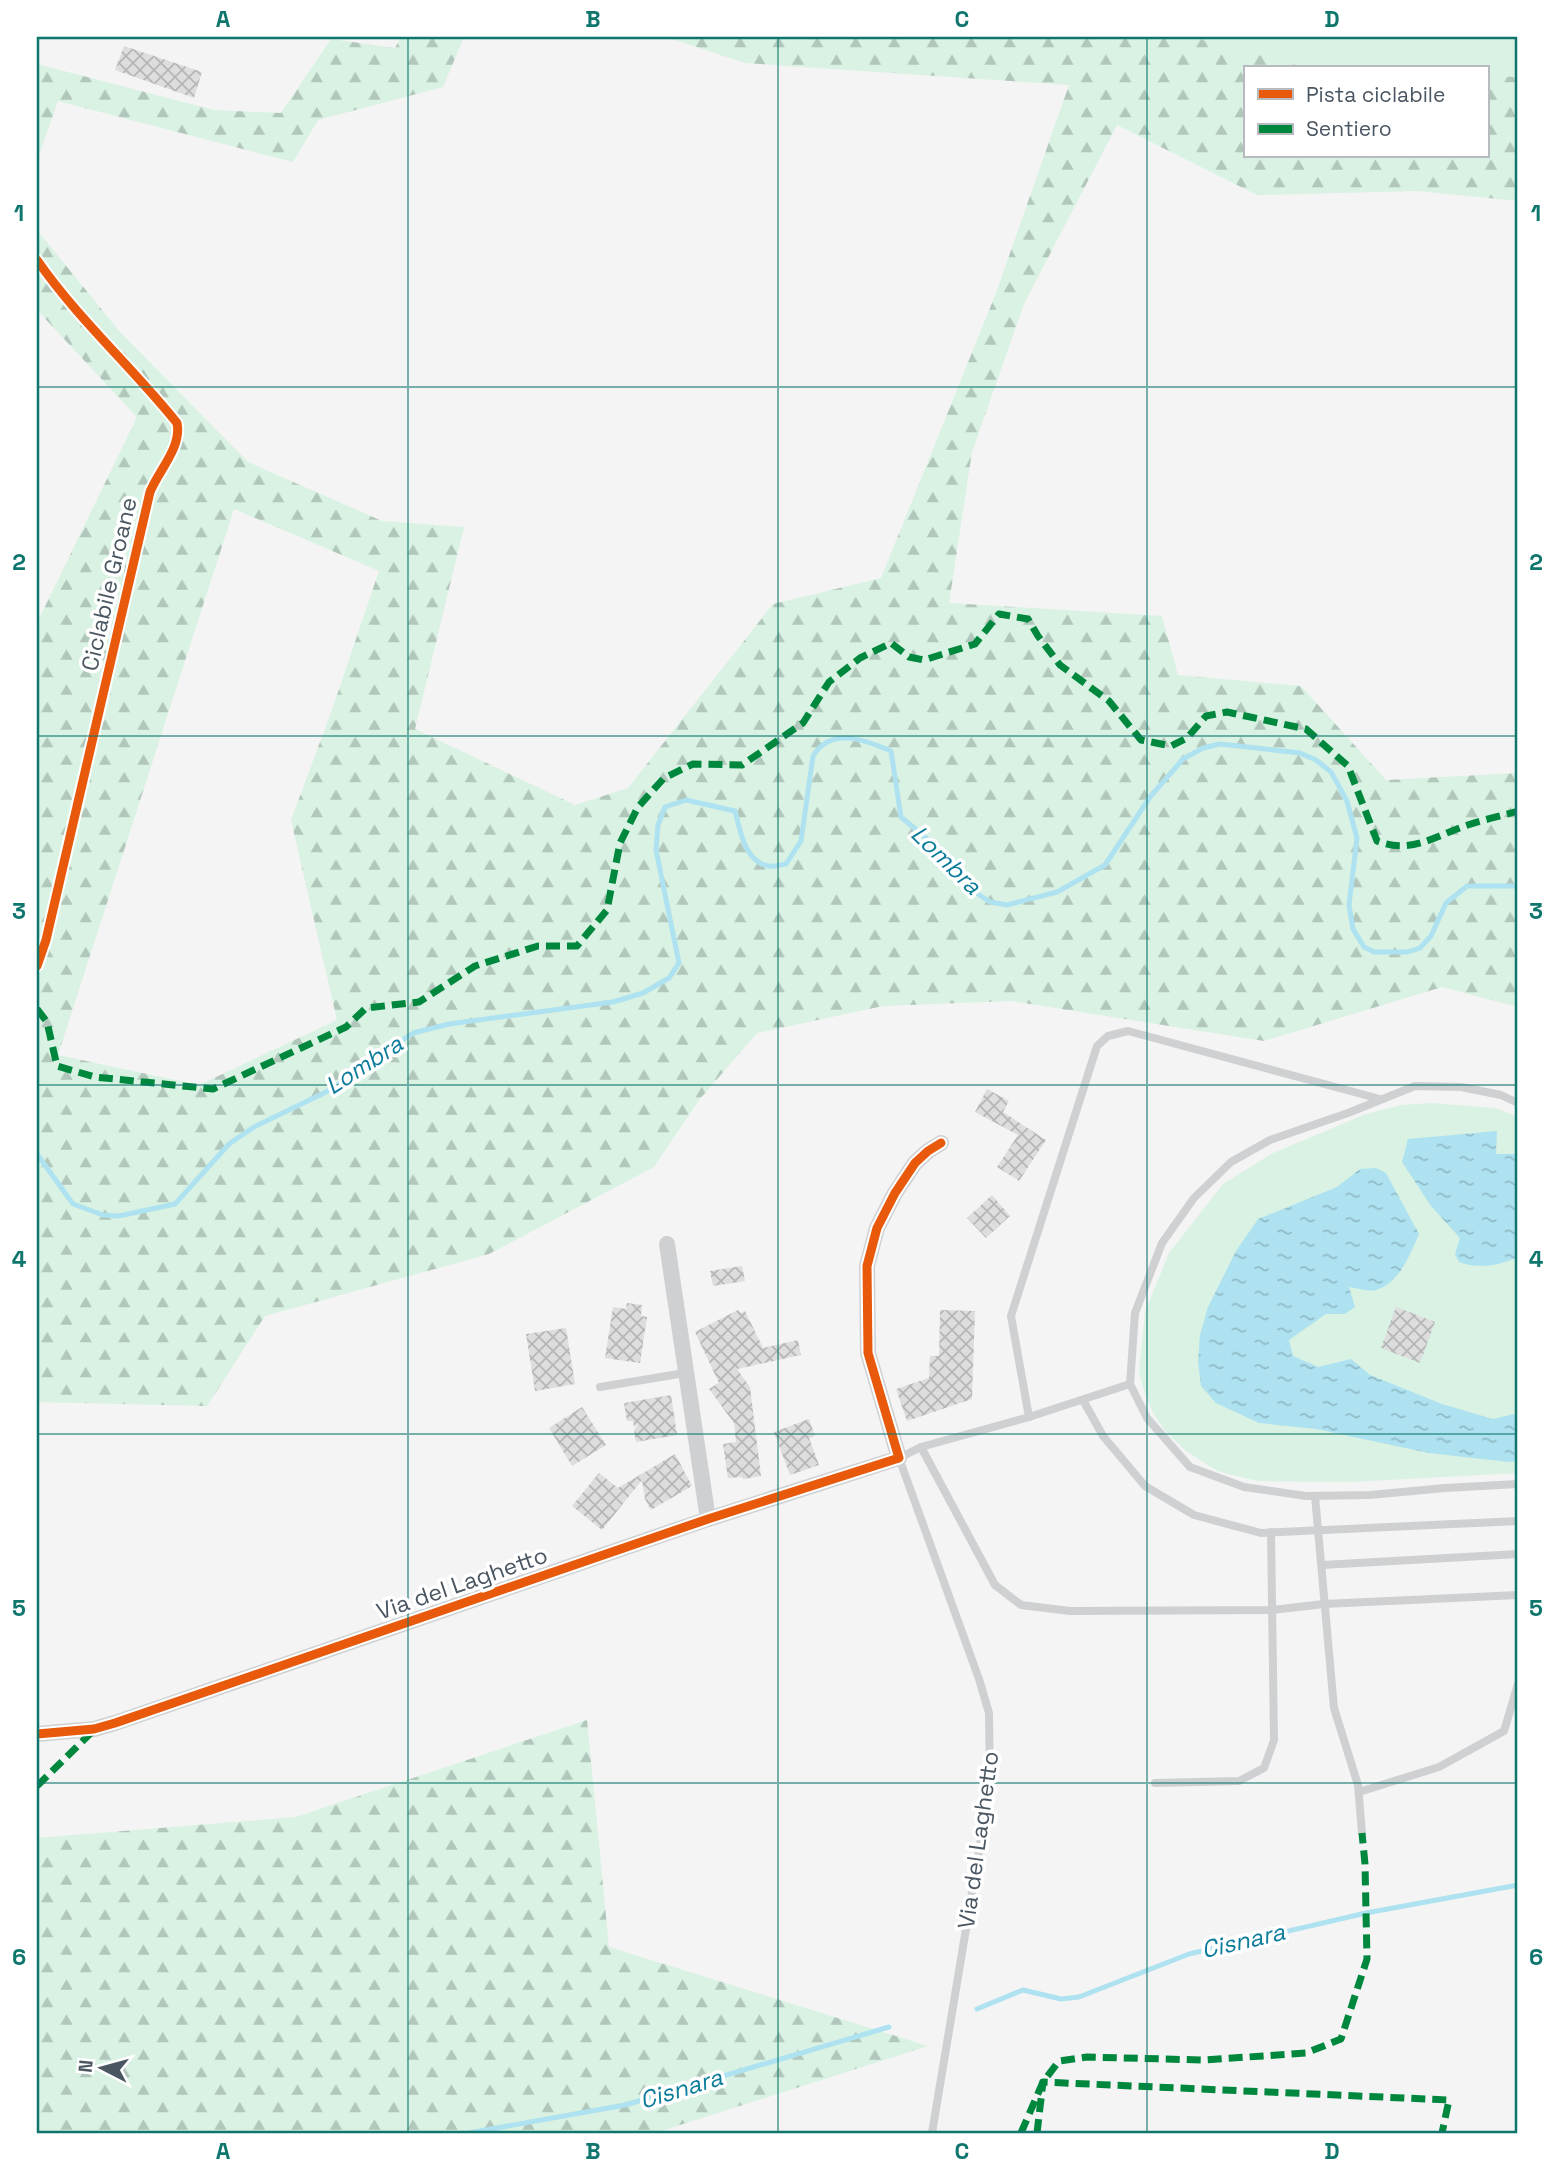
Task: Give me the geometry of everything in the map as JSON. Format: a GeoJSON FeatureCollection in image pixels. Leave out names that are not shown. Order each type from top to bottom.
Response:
{"type":"FeatureCollection","features":[{"type":"Feature","properties":{"kind":"street"},"geometry":{"type":"LineString","coordinates":[[899,1458],[868,1353],[867,1266],[877,1228],[895,1194],[915,1163],[941,1143]]}},
{"type":"Feature","properties":{"kind":"street"},"geometry":{"type":"LineString","coordinates":[[667,1244],[708,1519]]}},
{"type":"Feature","properties":{"kind":"street","name":"Via del Laghetto"},"geometry":{"type":"LineString","coordinates":[[37,1734],[94,1729],[115,1723],[708,1519],[899,1458]]}},
{"type":"Feature","properties":{"kind":"lane"},"geometry":{"type":"LineString","coordinates":[[1030,1417],[1011,1316],[1097,1045],[1108,1036],[1128,1031],[1381,1100]]}},
{"type":"Feature","properties":{"kind":"lane"},"geometry":{"type":"LineString","coordinates":[[1518,1103],[1501,1095],[1461,1087],[1415,1086],[1269,1140],[1231,1162],[1194,1198],[1162,1243],[1135,1313],[1130,1384],[1147,1418],[1190,1467],[1244,1487],[1315,1496],[1370,1496],[1518,1484]]}},
{"type":"Feature","properties":{"kind":"lane"},"geometry":{"type":"LineString","coordinates":[[600,1387],[685,1373]]}},
{"type":"Feature","properties":{"kind":"lane"},"geometry":{"type":"LineString","coordinates":[[899,1458],[921,1447],[1030,1417],[1130,1384]]}},
{"type":"Feature","properties":{"kind":"lane"},"geometry":{"type":"LineString","coordinates":[[1083,1399],[1103,1436],[1146,1486],[1194,1515],[1261,1533],[1518,1521]]}},
{"type":"Feature","properties":{"kind":"lane"},"geometry":{"type":"LineString","coordinates":[[921,1447],[995,1585],[1021,1605],[1070,1611],[1272,1610],[1324,1604],[1518,1595]]}},
{"type":"Feature","properties":{"kind":"lane","name":"Via del Laghetto"},"geometry":{"type":"LineString","coordinates":[[899,1458],[979,1679],[989,1713],[991,1746],[990,1785],[932,2133]]}},
{"type":"Feature","properties":{"kind":"lane"},"geometry":{"type":"LineString","coordinates":[[1315,1496],[1334,1707],[1359,1792],[1363,1833]]}},
{"type":"Feature","properties":{"kind":"lane"},"geometry":{"type":"LineString","coordinates":[[1155,1783],[1239,1781],[1264,1768],[1274,1740],[1271,1532]]}},
{"type":"Feature","properties":{"kind":"lane"},"geometry":{"type":"LineString","coordinates":[[1322,1565],[1518,1554]]}},
{"type":"Feature","properties":{"kind":"lane"},"geometry":{"type":"LineString","coordinates":[[1359,1792],[1439,1767],[1504,1731],[1518,1684]]}},
{"type":"Feature","properties":{"kind":"green space"},"geometry":{"type":"Polygon","coordinates":[[[401,37],[464,37],[443,87],[318,120],[293,162],[58,101],[37,161],[37,64],[214,110],[281,113],[331,39],[395,48],[401,37]]]}},
{"type":"Feature","properties":{"kind":"green space"},"geometry":{"type":"Polygon","coordinates":[[[666,37],[1192,37],[1300,66],[1244,66],[1244,158],[1488,158],[1488,76],[1518,77],[1518,201],[1418,191],[1257,195],[1117,125],[1024,304],[972,452],[949,603],[1162,616],[1178,675],[1301,686],[1386,780],[1518,773],[1518,1007],[1442,987],[1264,1041],[1011,1001],[883,1006],[757,1033],[699,1100],[654,1167],[489,1254],[265,1316],[207,1406],[37,1402],[37,623],[137,417],[37,310],[37,230],[120,332],[248,462],[382,521],[464,527],[415,729],[575,805],[628,788],[773,604],[881,578],[996,293],[1069,85],[745,63],[666,37]],[[234,509],[58,1055],[199,1085],[337,1020],[291,820],[379,571],[234,509]]]}},
{"type":"Feature","properties":{"kind":"green space"},"geometry":{"type":"Polygon","coordinates":[[[1192,37],[1518,37],[1518,77],[1488,76],[1488,66],[1300,66],[1192,37]]]}},
{"type":"Feature","properties":{"kind":"green space"},"geometry":{"type":"Polygon","coordinates":[[[1430,1103],[1496,1108],[1518,1117],[1518,1473],[1350,1482],[1257,1481],[1217,1471],[1186,1451],[1165,1431],[1153,1413],[1139,1371],[1145,1312],[1169,1253],[1223,1184],[1271,1154],[1366,1114],[1402,1105],[1430,1103]]]}},
{"type":"Feature","properties":{"kind":"green space"},"geometry":{"type":"Polygon","coordinates":[[[587,1720],[609,1947],[928,2046],[655,2133],[37,2133],[37,1838],[296,1817],[587,1720]]]}},
{"type":"Feature","properties":{"kind":"water"},"geometry":{"type":"Polygon","coordinates":[[[1497,1131],[1496,1154],[1518,1154],[1518,1257],[1489,1266],[1466,1264],[1459,1262],[1455,1254],[1460,1238],[1431,1206],[1402,1162],[1408,1139],[1497,1131]]]}},
{"type":"Feature","properties":{"kind":"water"},"geometry":{"type":"Polygon","coordinates":[[[1376,1168],[1386,1173],[1419,1234],[1416,1242],[1392,1281],[1373,1290],[1349,1287],[1355,1307],[1345,1314],[1326,1314],[1289,1340],[1293,1356],[1318,1367],[1351,1359],[1370,1375],[1442,1404],[1493,1419],[1518,1413],[1518,1461],[1429,1453],[1316,1429],[1259,1423],[1216,1403],[1201,1386],[1198,1362],[1200,1335],[1208,1307],[1236,1251],[1258,1219],[1337,1187],[1360,1169],[1376,1168]]]}},
{"type":"Feature","properties":{"kind":"building"},"geometry":{"type":"Polygon","coordinates":[[[124,46],[202,72],[194,98],[115,70],[124,46]]]}},
{"type":"Feature","properties":{"kind":"building"},"geometry":{"type":"Polygon","coordinates":[[[987,1089],[1009,1101],[1003,1112],[1046,1140],[1019,1181],[997,1167],[1018,1135],[975,1112],[987,1089]]]}},
{"type":"Feature","properties":{"kind":"building"},"geometry":{"type":"Polygon","coordinates":[[[992,1195],[1010,1216],[986,1238],[967,1218],[992,1195]]]}},
{"type":"Feature","properties":{"kind":"building"},"geometry":{"type":"Polygon","coordinates":[[[742,1266],[745,1281],[713,1286],[710,1271],[742,1266]]]}},
{"type":"Feature","properties":{"kind":"building"},"geometry":{"type":"Polygon","coordinates":[[[627,1303],[642,1305],[641,1316],[647,1317],[640,1363],[605,1358],[613,1307],[626,1309],[627,1303]]]}},
{"type":"Feature","properties":{"kind":"building"},"geometry":{"type":"Polygon","coordinates":[[[1396,1307],[1435,1322],[1420,1363],[1381,1348],[1396,1307]]]}},
{"type":"Feature","properties":{"kind":"building"},"geometry":{"type":"Polygon","coordinates":[[[738,1310],[741,1313],[745,1311],[763,1348],[798,1340],[801,1355],[737,1369],[750,1387],[761,1476],[743,1479],[728,1478],[723,1444],[736,1442],[734,1423],[709,1389],[719,1383],[695,1332],[738,1310]]]}},
{"type":"Feature","properties":{"kind":"building"},"geometry":{"type":"Polygon","coordinates":[[[940,1310],[975,1311],[972,1399],[907,1421],[896,1389],[929,1378],[930,1356],[939,1356],[940,1310]]]}},
{"type":"Feature","properties":{"kind":"building"},"geometry":{"type":"Polygon","coordinates":[[[566,1328],[575,1384],[535,1391],[526,1334],[566,1328]]]}},
{"type":"Feature","properties":{"kind":"building"},"geometry":{"type":"Polygon","coordinates":[[[671,1395],[677,1435],[636,1442],[634,1430],[639,1423],[634,1427],[633,1421],[627,1421],[624,1403],[671,1395]]]}},
{"type":"Feature","properties":{"kind":"building"},"geometry":{"type":"Polygon","coordinates":[[[582,1407],[606,1445],[572,1466],[549,1428],[582,1407]]]}},
{"type":"Feature","properties":{"kind":"building"},"geometry":{"type":"Polygon","coordinates":[[[809,1419],[815,1436],[809,1438],[819,1465],[790,1475],[774,1432],[809,1419]]]}},
{"type":"Feature","properties":{"kind":"building"},"geometry":{"type":"Polygon","coordinates":[[[675,1454],[692,1486],[651,1510],[645,1499],[642,1480],[602,1530],[572,1506],[599,1473],[618,1488],[675,1454]]]}},
{"type":"Feature","properties":{"kind":"waterway","name":"Lombra"},"geometry":{"type":"LineString","coordinates":[[37,1154],[73,1204],[103,1215],[119,1216],[175,1204],[229,1144],[254,1127],[330,1090],[413,1033],[449,1024],[613,1002],[643,993],[669,978],[679,963],[656,850],[658,825],[665,807],[686,800],[735,811],[745,844],[754,859],[769,866],[786,864],[801,841],[813,756],[820,747],[839,738],[860,740],[891,751],[901,817],[938,848],[972,890],[990,902],[1007,905],[1057,892],[1105,865],[1150,797],[1183,759],[1203,748],[1220,744],[1300,753],[1316,760],[1331,772],[1347,801],[1357,838],[1349,905],[1353,929],[1364,947],[1374,952],[1408,952],[1420,948],[1431,936],[1446,903],[1467,886],[1518,886]]}},
{"type":"Feature","properties":{"kind":"waterway","name":"Cisnara"},"geometry":{"type":"LineString","coordinates":[[977,2009],[1023,1990],[1061,1999],[1079,1997],[1189,1954],[1366,1913],[1518,1885]]}},
{"type":"Feature","properties":{"kind":"waterway","name":"Cisnara"},"geometry":{"type":"LineString","coordinates":[[469,2133],[625,2105],[889,2027]]}},
{"type":"Feature","properties":{"kind":"marked path"},"geometry":{"type":"LineString","coordinates":[[37,1009],[47,1022],[57,1066],[95,1077],[213,1089],[346,1027],[366,1008],[419,1002],[475,966],[538,946],[577,946],[607,910],[620,843],[638,807],[664,778],[693,764],[742,765],[803,723],[829,682],[860,658],[891,643],[909,657],[924,660],[975,644],[999,614],[1028,619],[1060,665],[1109,701],[1141,740],[1171,746],[1187,738],[1206,716],[1227,712],[1306,729],[1348,766],[1377,841],[1390,845],[1412,845],[1518,811]]}},
{"type":"Feature","properties":{"kind":"marked path"},"geometry":{"type":"LineString","coordinates":[[37,1786],[94,1730]]}},
{"type":"Feature","properties":{"kind":"marked path"},"geometry":{"type":"LineString","coordinates":[[1021,2133],[1043,2082],[1059,2061],[1087,2057],[1204,2060],[1306,2053],[1341,2039],[1367,1959],[1362,1833]]}},
{"type":"Feature","properties":{"kind":"marked path"},"geometry":{"type":"LineString","coordinates":[[1037,2133],[1043,2082],[1449,2100],[1442,2133]]}},
{"type":"Feature","properties":{"kind":"cycle path","name":"Ciclabile Groane"},"geometry":{"type":"LineString","coordinates":[[37,260],[70,302],[177,423],[178,432],[173,450],[150,492],[46,940],[37,966]]}},
{"type":"Feature","properties":{"kind":"cycle path"},"geometry":{"type":"LineString","coordinates":[[37,1734],[94,1729],[115,1723],[708,1519],[899,1458],[868,1353],[867,1266],[877,1228],[895,1193],[915,1163],[941,1143]]}}]}
